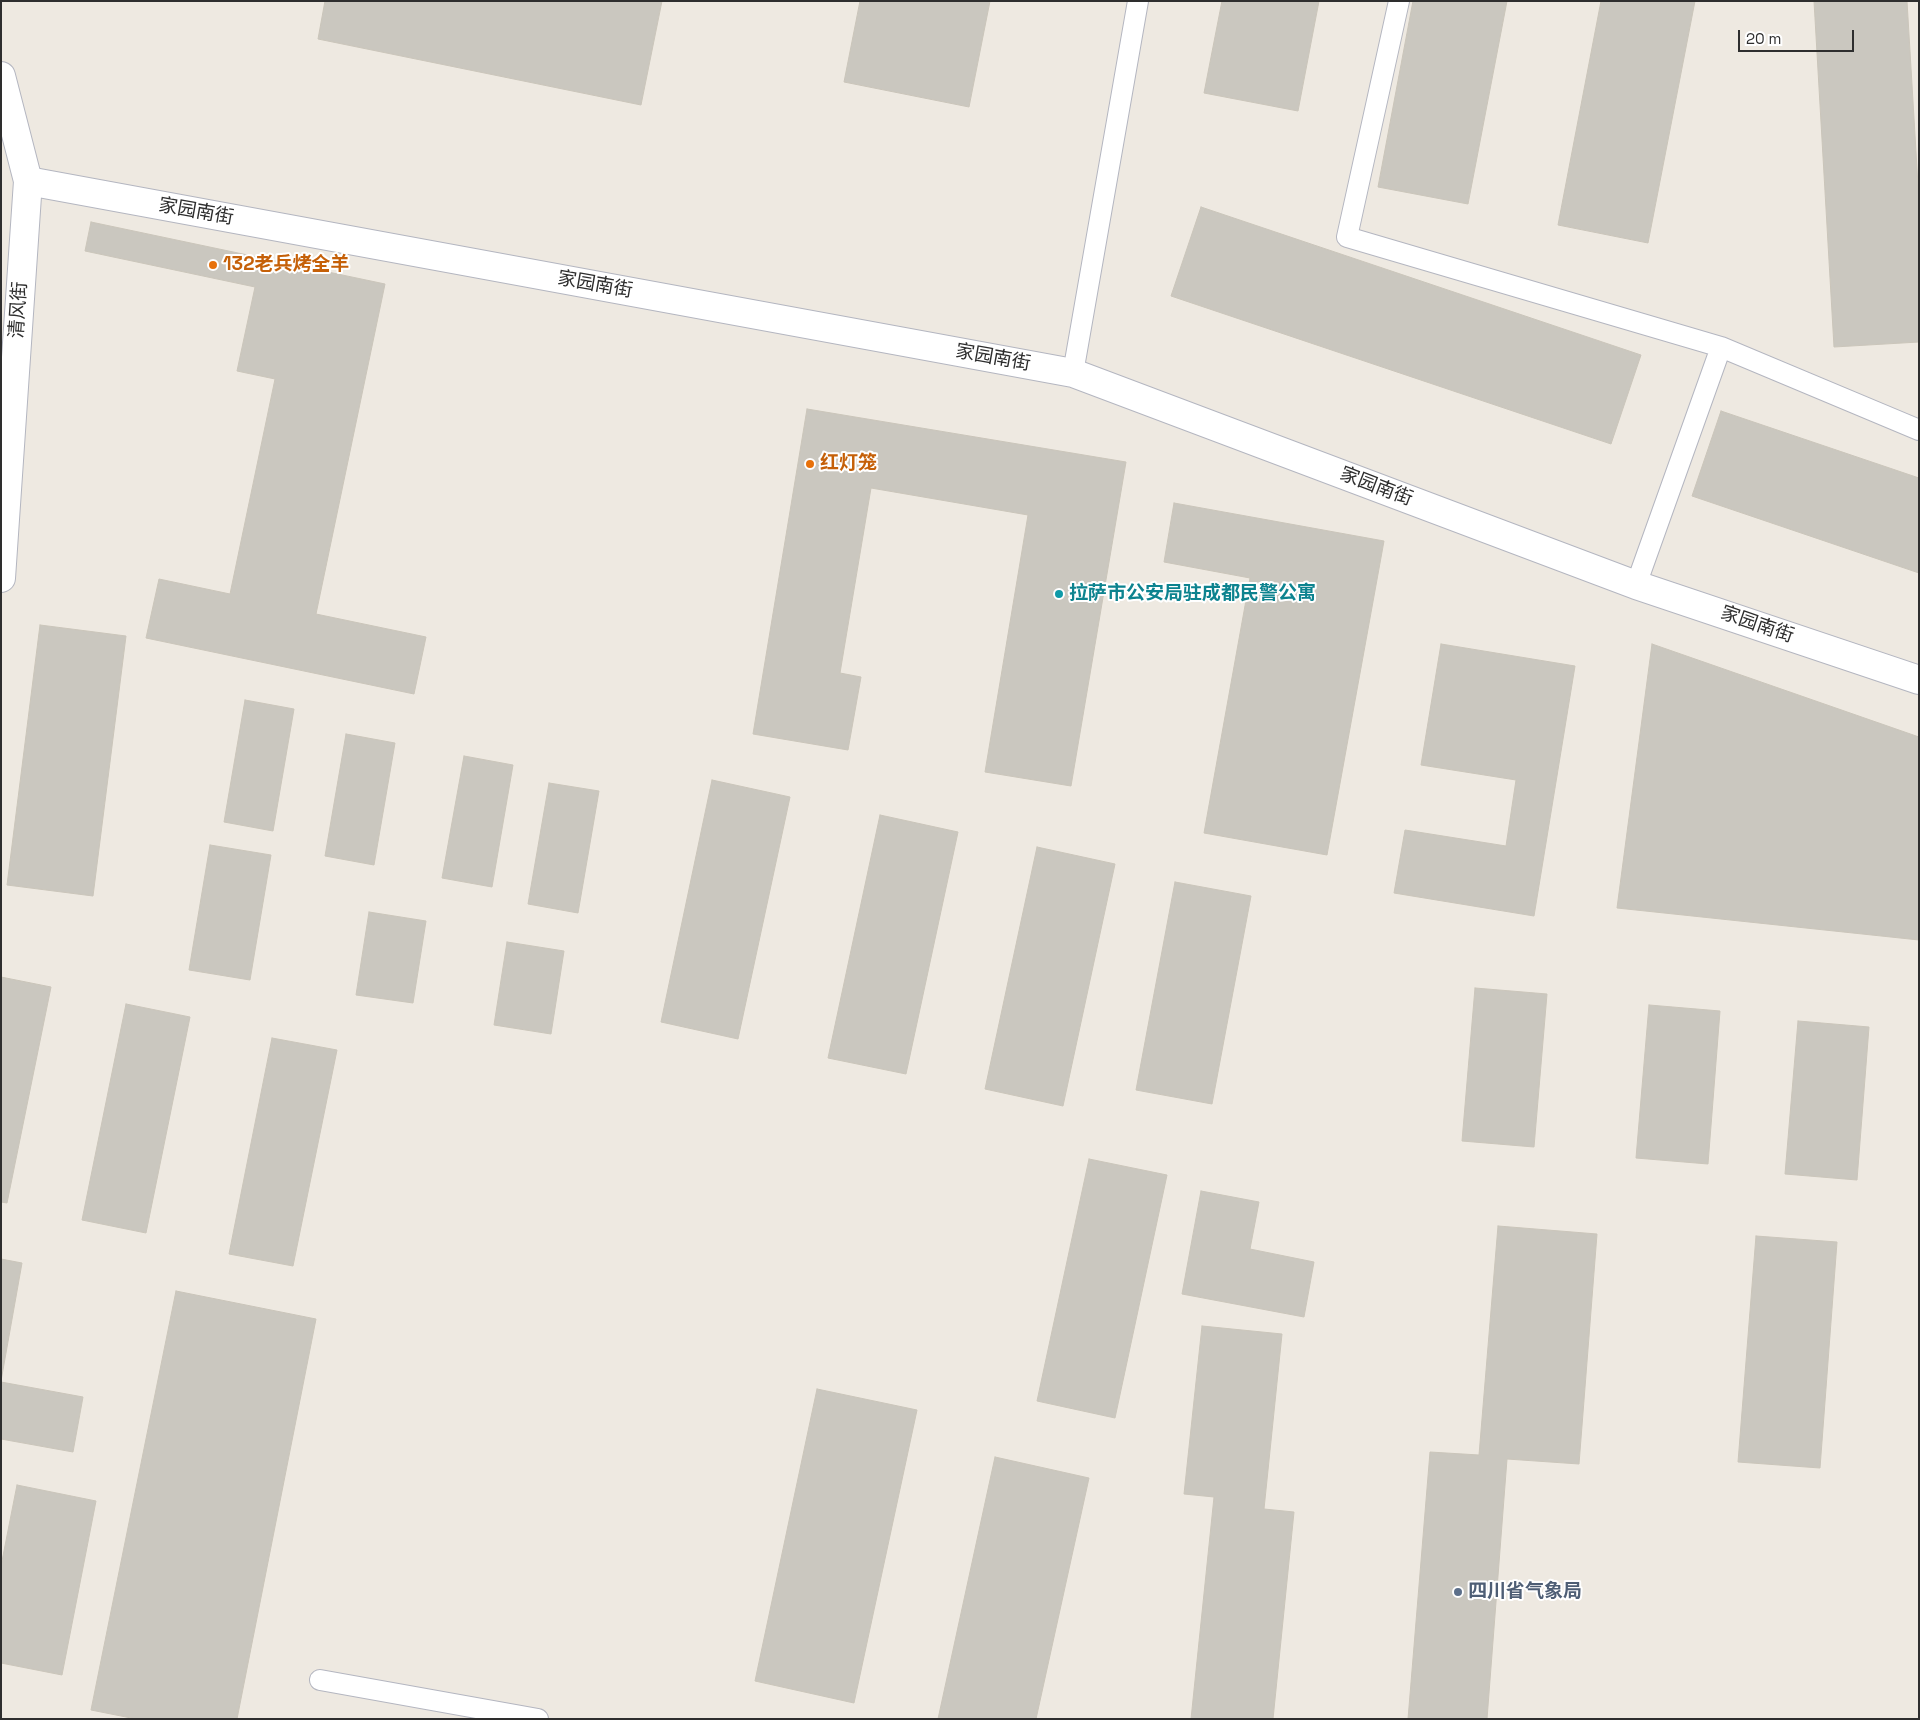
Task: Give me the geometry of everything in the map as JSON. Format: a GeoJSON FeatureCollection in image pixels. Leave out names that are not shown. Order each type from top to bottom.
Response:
{"type":"FeatureCollection","features":[{"type":"Feature","properties":{"kind":"street","name":"清风街"},"geometry":{"type":"LineString","coordinates":[[1,76],[28,181],[1,578]]}},
{"type":"Feature","properties":{"kind":"street","name":"家园南街"},"geometry":{"type":"LineString","coordinates":[[28,181],[1073,373],[1636,585],[1919,680]]}},
{"type":"Feature","properties":{"kind":"lane"},"geometry":{"type":"LineString","coordinates":[[1073,373],[1138,1]]}},
{"type":"Feature","properties":{"kind":"lane"},"geometry":{"type":"LineString","coordinates":[[1400,1],[1347,236],[1721,347],[1919,430]]}},
{"type":"Feature","properties":{"kind":"lane"},"geometry":{"type":"LineString","coordinates":[[1636,585],[1721,347]]}},
{"type":"Feature","properties":{"kind":"lane"},"geometry":{"type":"LineString","coordinates":[[320,1680],[538,1719]]}},
{"type":"Feature","properties":{"kind":"building"},"geometry":{"type":"Polygon","coordinates":[[[325,1],[662,1],[641,105],[318,39],[325,1]]]}},
{"type":"Feature","properties":{"kind":"building"},"geometry":{"type":"Polygon","coordinates":[[[860,1],[990,1],[969,107],[844,82],[860,1]]]}},
{"type":"Feature","properties":{"kind":"building"},"geometry":{"type":"Polygon","coordinates":[[[1222,1],[1319,1],[1298,111],[1204,93],[1222,1]]]}},
{"type":"Feature","properties":{"kind":"building"},"geometry":{"type":"Polygon","coordinates":[[[1413,1],[1507,1],[1468,204],[1378,187],[1413,1]]]}},
{"type":"Feature","properties":{"kind":"building"},"geometry":{"type":"Polygon","coordinates":[[[1601,1],[1695,1],[1648,243],[1558,225],[1601,1]]]}},
{"type":"Feature","properties":{"kind":"building"},"geometry":{"type":"Polygon","coordinates":[[[1814,1],[1907,1],[1919,202],[1919,342],[1834,347],[1814,1]]]}},
{"type":"Feature","properties":{"kind":"building"},"geometry":{"type":"Polygon","coordinates":[[[1201,207],[1641,355],[1611,444],[1171,296],[1201,207]]]}},
{"type":"Feature","properties":{"kind":"building"},"geometry":{"type":"Polygon","coordinates":[[[91,222],[385,284],[316,614],[426,637],[414,694],[146,638],[159,579],[230,594],[275,379],[237,371],[255,287],[85,251],[91,222]]]}},
{"type":"Feature","properties":{"kind":"building","name":"拉萨市公安局驻成都民警公寓"},"geometry":{"type":"Polygon","coordinates":[[[807,409],[1126,462],[1071,786],[985,772],[1028,515],[871,488],[840,673],[861,677],[848,750],[753,734],[807,409]]]}},
{"type":"Feature","properties":{"kind":"building"},"geometry":{"type":"Polygon","coordinates":[[[1721,411],[1919,478],[1919,573],[1692,496],[1721,411]]]}},
{"type":"Feature","properties":{"kind":"building"},"geometry":{"type":"Polygon","coordinates":[[[1174,503],[1384,541],[1327,855],[1204,833],[1250,578],[1164,562],[1174,503]]]}},
{"type":"Feature","properties":{"kind":"building"},"geometry":{"type":"Polygon","coordinates":[[[40,625],[126,636],[93,896],[7,885],[40,625]]]}},
{"type":"Feature","properties":{"kind":"building"},"geometry":{"type":"Polygon","coordinates":[[[1441,644],[1575,666],[1534,916],[1394,893],[1405,830],[1506,846],[1516,780],[1421,765],[1441,644]]]}},
{"type":"Feature","properties":{"kind":"building"},"geometry":{"type":"Polygon","coordinates":[[[1652,644],[1919,737],[1919,940],[1617,908],[1652,644]]]}},
{"type":"Feature","properties":{"kind":"building"},"geometry":{"type":"Polygon","coordinates":[[[245,700],[294,709],[273,831],[224,822],[245,700]]]}},
{"type":"Feature","properties":{"kind":"building"},"geometry":{"type":"Polygon","coordinates":[[[346,734],[395,743],[374,865],[325,856],[346,734]]]}},
{"type":"Feature","properties":{"kind":"building"},"geometry":{"type":"Polygon","coordinates":[[[464,756],[513,765],[492,887],[442,878],[464,756]]]}},
{"type":"Feature","properties":{"kind":"building"},"geometry":{"type":"Polygon","coordinates":[[[712,780],[790,797],[738,1039],[661,1022],[712,780]]]}},
{"type":"Feature","properties":{"kind":"building"},"geometry":{"type":"Polygon","coordinates":[[[549,783],[599,791],[578,913],[528,904],[549,783]]]}},
{"type":"Feature","properties":{"kind":"building"},"geometry":{"type":"Polygon","coordinates":[[[880,815],[958,832],[906,1074],[828,1058],[880,815]]]}},
{"type":"Feature","properties":{"kind":"building"},"geometry":{"type":"Polygon","coordinates":[[[210,845],[271,855],[250,980],[189,970],[210,845]]]}},
{"type":"Feature","properties":{"kind":"building"},"geometry":{"type":"Polygon","coordinates":[[[1037,847],[1115,864],[1063,1106],[985,1089],[1037,847]]]}},
{"type":"Feature","properties":{"kind":"building"},"geometry":{"type":"Polygon","coordinates":[[[1175,882],[1251,896],[1212,1104],[1136,1090],[1175,882]]]}},
{"type":"Feature","properties":{"kind":"building"},"geometry":{"type":"Polygon","coordinates":[[[369,912],[426,921],[413,1003],[356,995],[369,912]]]}},
{"type":"Feature","properties":{"kind":"building"},"geometry":{"type":"Polygon","coordinates":[[[507,942],[564,951],[551,1034],[494,1025],[507,942]]]}},
{"type":"Feature","properties":{"kind":"building"},"geometry":{"type":"Polygon","coordinates":[[[1,977],[51,987],[7,1203],[1,1202],[1,977]]]}},
{"type":"Feature","properties":{"kind":"building"},"geometry":{"type":"Polygon","coordinates":[[[1475,988],[1547,994],[1534,1147],[1462,1141],[1475,988]]]}},
{"type":"Feature","properties":{"kind":"building"},"geometry":{"type":"Polygon","coordinates":[[[126,1004],[190,1017],[146,1233],[82,1220],[126,1004]]]}},
{"type":"Feature","properties":{"kind":"building"},"geometry":{"type":"Polygon","coordinates":[[[1649,1005],[1720,1011],[1708,1164],[1636,1158],[1649,1005]]]}},
{"type":"Feature","properties":{"kind":"building"},"geometry":{"type":"Polygon","coordinates":[[[1798,1021],[1869,1027],[1857,1180],[1785,1174],[1798,1021]]]}},
{"type":"Feature","properties":{"kind":"building"},"geometry":{"type":"Polygon","coordinates":[[[272,1038],[337,1050],[293,1266],[229,1254],[272,1038]]]}},
{"type":"Feature","properties":{"kind":"building"},"geometry":{"type":"Polygon","coordinates":[[[1089,1159],[1167,1175],[1115,1418],[1037,1401],[1089,1159]]]}},
{"type":"Feature","properties":{"kind":"building"},"geometry":{"type":"Polygon","coordinates":[[[1201,1191],[1259,1202],[1250,1249],[1314,1262],[1304,1317],[1182,1294],[1201,1191]]]}},
{"type":"Feature","properties":{"kind":"building","name":"四川省气象局"},"geometry":{"type":"Polygon","coordinates":[[[1498,1226],[1597,1234],[1579,1464],[1507,1459],[1487,1719],[1408,1719],[1430,1452],[1479,1455],[1498,1226]]]}},
{"type":"Feature","properties":{"kind":"building"},"geometry":{"type":"Polygon","coordinates":[[[1756,1236],[1837,1242],[1820,1468],[1738,1462],[1756,1236]]]}},
{"type":"Feature","properties":{"kind":"building"},"geometry":{"type":"Polygon","coordinates":[[[1,1259],[22,1263],[1,1381],[1,1259]]]}},
{"type":"Feature","properties":{"kind":"building"},"geometry":{"type":"Polygon","coordinates":[[[176,1291],[316,1319],[237,1719],[136,1719],[91,1710],[176,1291]]]}},
{"type":"Feature","properties":{"kind":"building"},"geometry":{"type":"Polygon","coordinates":[[[1202,1326],[1282,1334],[1264,1509],[1294,1512],[1273,1719],[1191,1719],[1214,1497],[1184,1494],[1202,1326]]]}},
{"type":"Feature","properties":{"kind":"building"},"geometry":{"type":"Polygon","coordinates":[[[1,1382],[83,1397],[73,1452],[1,1439],[1,1382]]]}},
{"type":"Feature","properties":{"kind":"building"},"geometry":{"type":"Polygon","coordinates":[[[817,1389],[917,1410],[854,1703],[755,1681],[817,1389]]]}},
{"type":"Feature","properties":{"kind":"building"},"geometry":{"type":"Polygon","coordinates":[[[995,1457],[1089,1478],[1036,1719],[938,1719],[995,1457]]]}},
{"type":"Feature","properties":{"kind":"building"},"geometry":{"type":"Polygon","coordinates":[[[17,1485],[96,1501],[62,1675],[1,1663],[1,1566],[17,1485]]]}},
{"type":"Feature","properties":{"kind":"place","name":"132老兵烤全羊"},"geometry":{"type":"Point","coordinates":[213,265]}},
{"type":"Feature","properties":{"kind":"place","name":"红灯笼"},"geometry":{"type":"Point","coordinates":[810,464]}},
{"type":"Feature","properties":{"kind":"place","name":"拉萨市公安局驻成都民警公寓"},"geometry":{"type":"Point","coordinates":[1059,594]}},
{"type":"Feature","properties":{"kind":"place","name":"四川省气象局"},"geometry":{"type":"Point","coordinates":[1458,1592]}}]}
